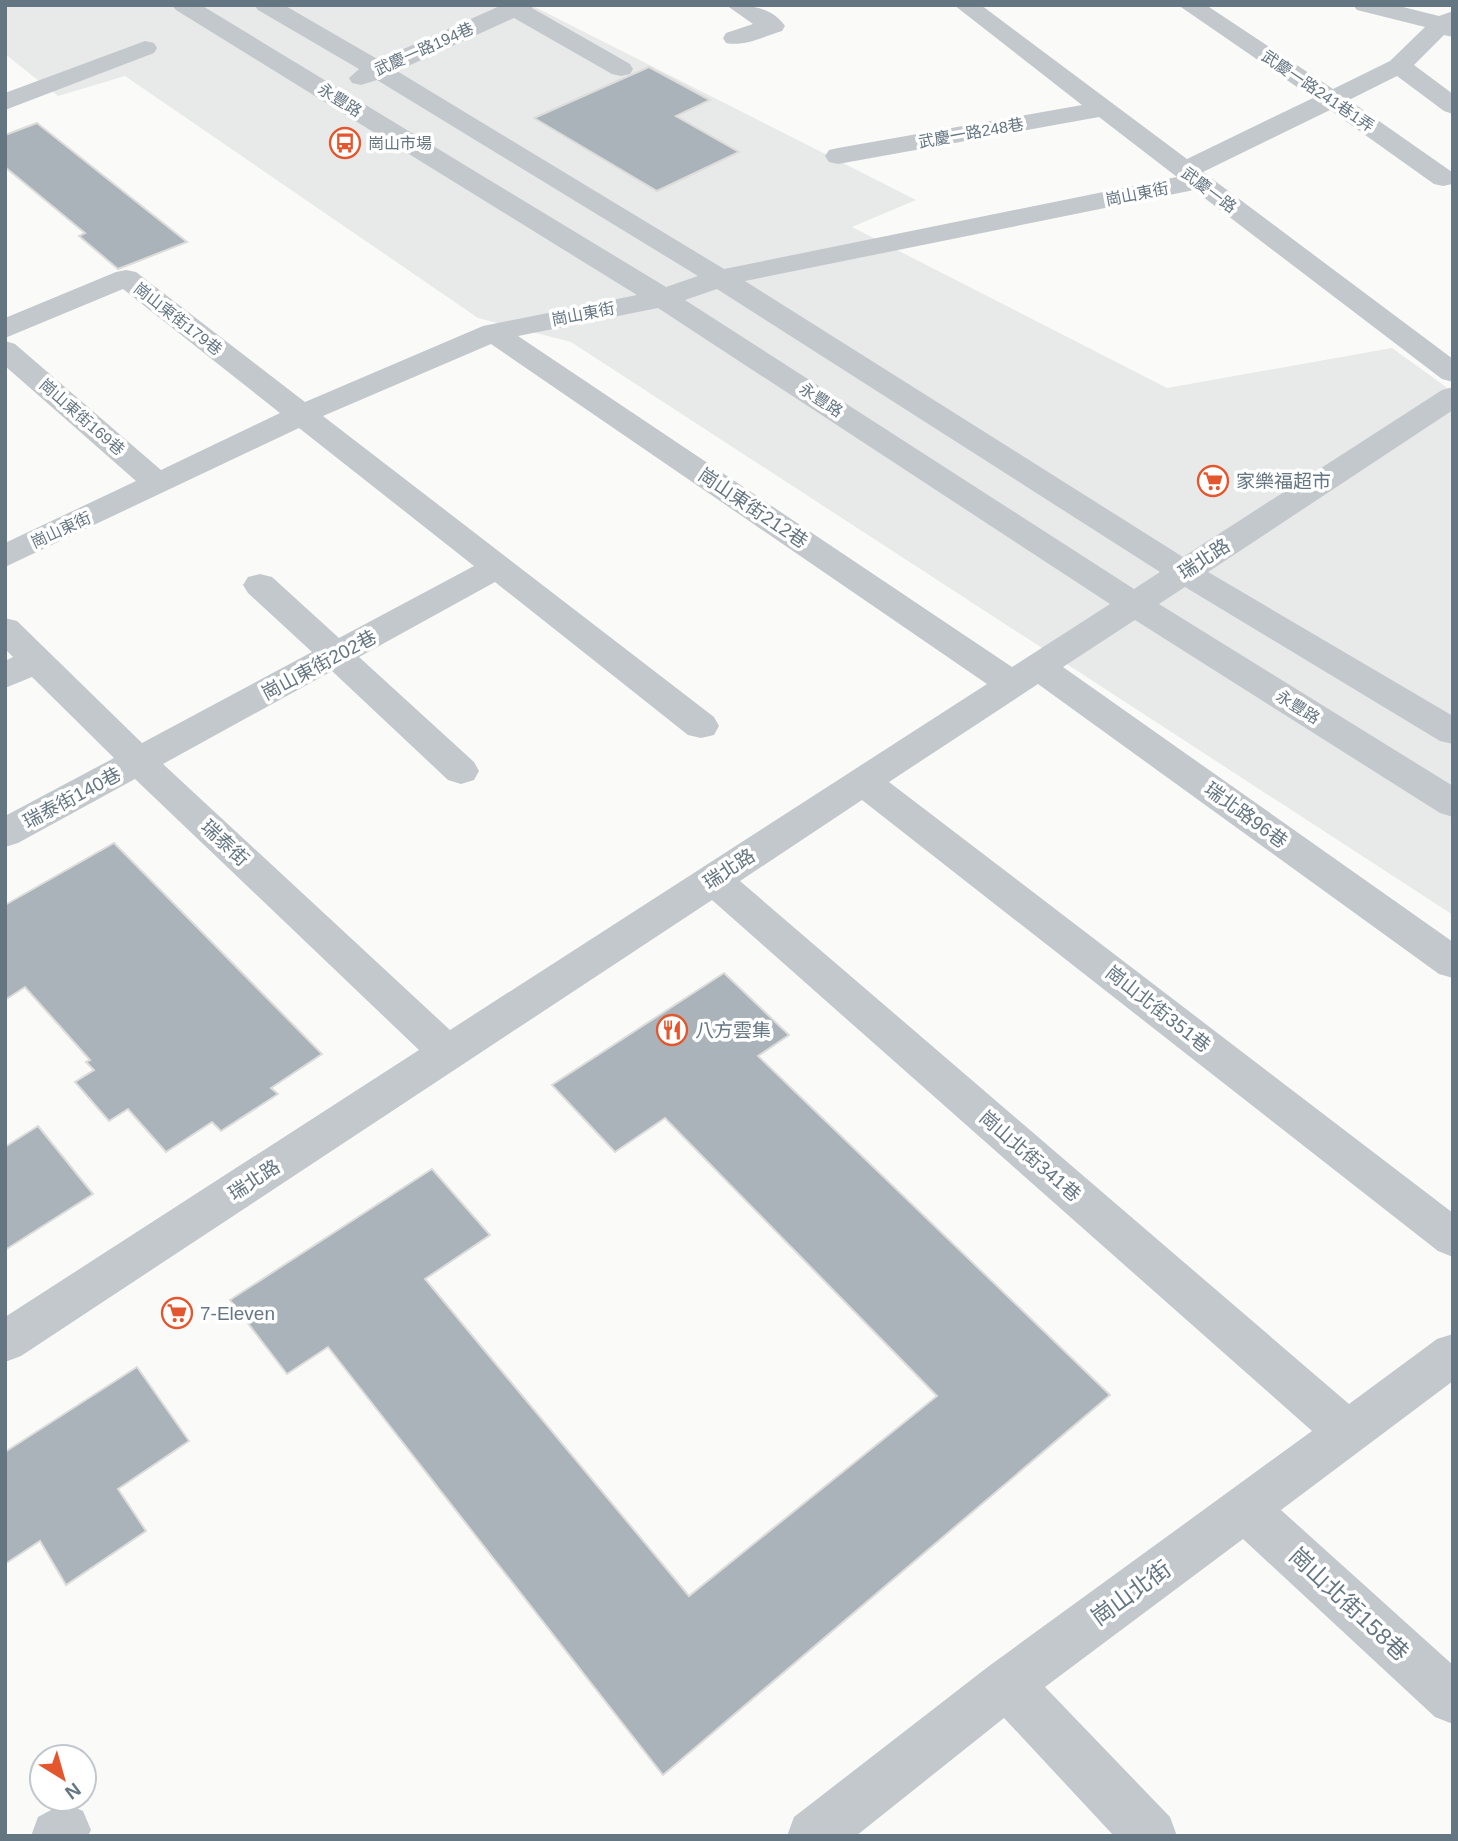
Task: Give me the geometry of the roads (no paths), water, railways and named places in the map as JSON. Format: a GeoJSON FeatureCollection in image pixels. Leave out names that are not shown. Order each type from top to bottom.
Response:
{"type":"FeatureCollection","features":[{"type":"Feature","properties":{"kind":"street","name":"永豐路"},"geometry":{"type":"LineString","coordinates":[[184,5],[663,298],[1135,604],[1453,804]]}},
{"type":"Feature","properties":{"kind":"street"},"geometry":{"type":"LineString","coordinates":[[266,5],[720,278],[1184,572],[1453,732]]}},
{"type":"Feature","properties":{"kind":"street"},"geometry":{"type":"LineString","coordinates":[[735,38],[773,26],[738,5]]}},
{"type":"Feature","properties":{"kind":"street","name":"武慶一路241巷1弄"},"geometry":{"type":"LineString","coordinates":[[1190,5],[1443,178]]}},
{"type":"Feature","properties":{"kind":"street"},"geometry":{"type":"LineString","coordinates":[[1365,5],[1449,24]]}},
{"type":"Feature","properties":{"kind":"street","name":"武慶一路194巷"},"geometry":{"type":"LineString","coordinates":[[327,92],[518,7]]}},
{"type":"Feature","properties":{"kind":"street"},"geometry":{"type":"LineString","coordinates":[[518,7],[621,69]]}},
{"type":"Feature","properties":{"kind":"street","name":"武慶一路"},"geometry":{"type":"LineString","coordinates":[[987,13],[1103,109],[1453,373]]}},
{"type":"Feature","properties":{"kind":"street","name":"崗山東街"},"geometry":{"type":"LineString","coordinates":[[5,556],[301,415],[493,332],[663,298],[720,278],[1190,176],[1331,99],[1399,66],[1449,24]]}},
{"type":"Feature","properties":{"kind":"street"},"geometry":{"type":"LineString","coordinates":[[5,76],[16,98],[145,48]]}},
{"type":"Feature","properties":{"kind":"street"},"geometry":{"type":"LineString","coordinates":[[1399,66],[1453,106]]}},
{"type":"Feature","properties":{"kind":"street","name":"武慶一路248巷"},"geometry":{"type":"LineString","coordinates":[[838,156],[1103,109]]}},
{"type":"Feature","properties":{"kind":"street","name":"崗山東街179巷"},"geometry":{"type":"LineString","coordinates":[[5,329],[126,278],[301,415]]}},
{"type":"Feature","properties":{"kind":"street","name":"崗山東街212巷"},"geometry":{"type":"LineString","coordinates":[[493,332],[1025,675]]}},
{"type":"Feature","properties":{"kind":"street","name":"崗山東街169巷"},"geometry":{"type":"LineString","coordinates":[[5,350],[158,484]]}},
{"type":"Feature","properties":{"kind":"street","name":"瑞北路"},"geometry":{"type":"LineString","coordinates":[[5,1342],[1453,396]]}},
{"type":"Feature","properties":{"kind":"street"},"geometry":{"type":"LineString","coordinates":[[301,415],[701,726]]}},
{"type":"Feature","properties":{"kind":"street","name":"崗山東街202巷"},"geometry":{"type":"LineString","coordinates":[[139,762],[498,567]]}},
{"type":"Feature","properties":{"kind":"street"},"geometry":{"type":"LineString","coordinates":[[260,585],[460,771]]}},
{"type":"Feature","properties":{"kind":"street","name":"瑞泰街"},"geometry":{"type":"LineString","coordinates":[[5,629],[21,668],[139,762],[448,1053]]}},
{"type":"Feature","properties":{"kind":"street","name":"瑞北路96巷"},"geometry":{"type":"LineString","coordinates":[[1025,675],[1453,963]]}},
{"type":"Feature","properties":{"kind":"street","name":"瑞泰街140巷"},"geometry":{"type":"LineString","coordinates":[[5,833],[139,762]]}},
{"type":"Feature","properties":{"kind":"street","name":"崗山北街351巷"},"geometry":{"type":"LineString","coordinates":[[863,781],[1453,1238]]}},
{"type":"Feature","properties":{"kind":"street","name":"崗山北街341巷"},"geometry":{"type":"LineString","coordinates":[[713,879],[1348,1433]]}},
{"type":"Feature","properties":{"kind":"street","name":"崗山北街"},"geometry":{"type":"LineString","coordinates":[[813,1836],[1007,1684],[1348,1433],[1447,1367]]}},
{"type":"Feature","properties":{"kind":"street","name":"崗山北街158巷"},"geometry":{"type":"LineString","coordinates":[[1245,1509],[1453,1699]]}},
{"type":"Feature","properties":{"kind":"street"},"geometry":{"type":"LineString","coordinates":[[1007,1684],[1151,1836]]}},
{"type":"Feature","properties":{"kind":"place","name":"崗山市場"},"geometry":{"type":"Point","coordinates":[345,143]}},
{"type":"Feature","properties":{"kind":"place","name":"家樂福超市"},"geometry":{"type":"Point","coordinates":[1213,481]}},
{"type":"Feature","properties":{"kind":"place","name":"八方雲集"},"geometry":{"type":"Point","coordinates":[672,1030]}},
{"type":"Feature","properties":{"kind":"place","name":"7-Eleven"},"geometry":{"type":"Point","coordinates":[177,1313]}}]}
